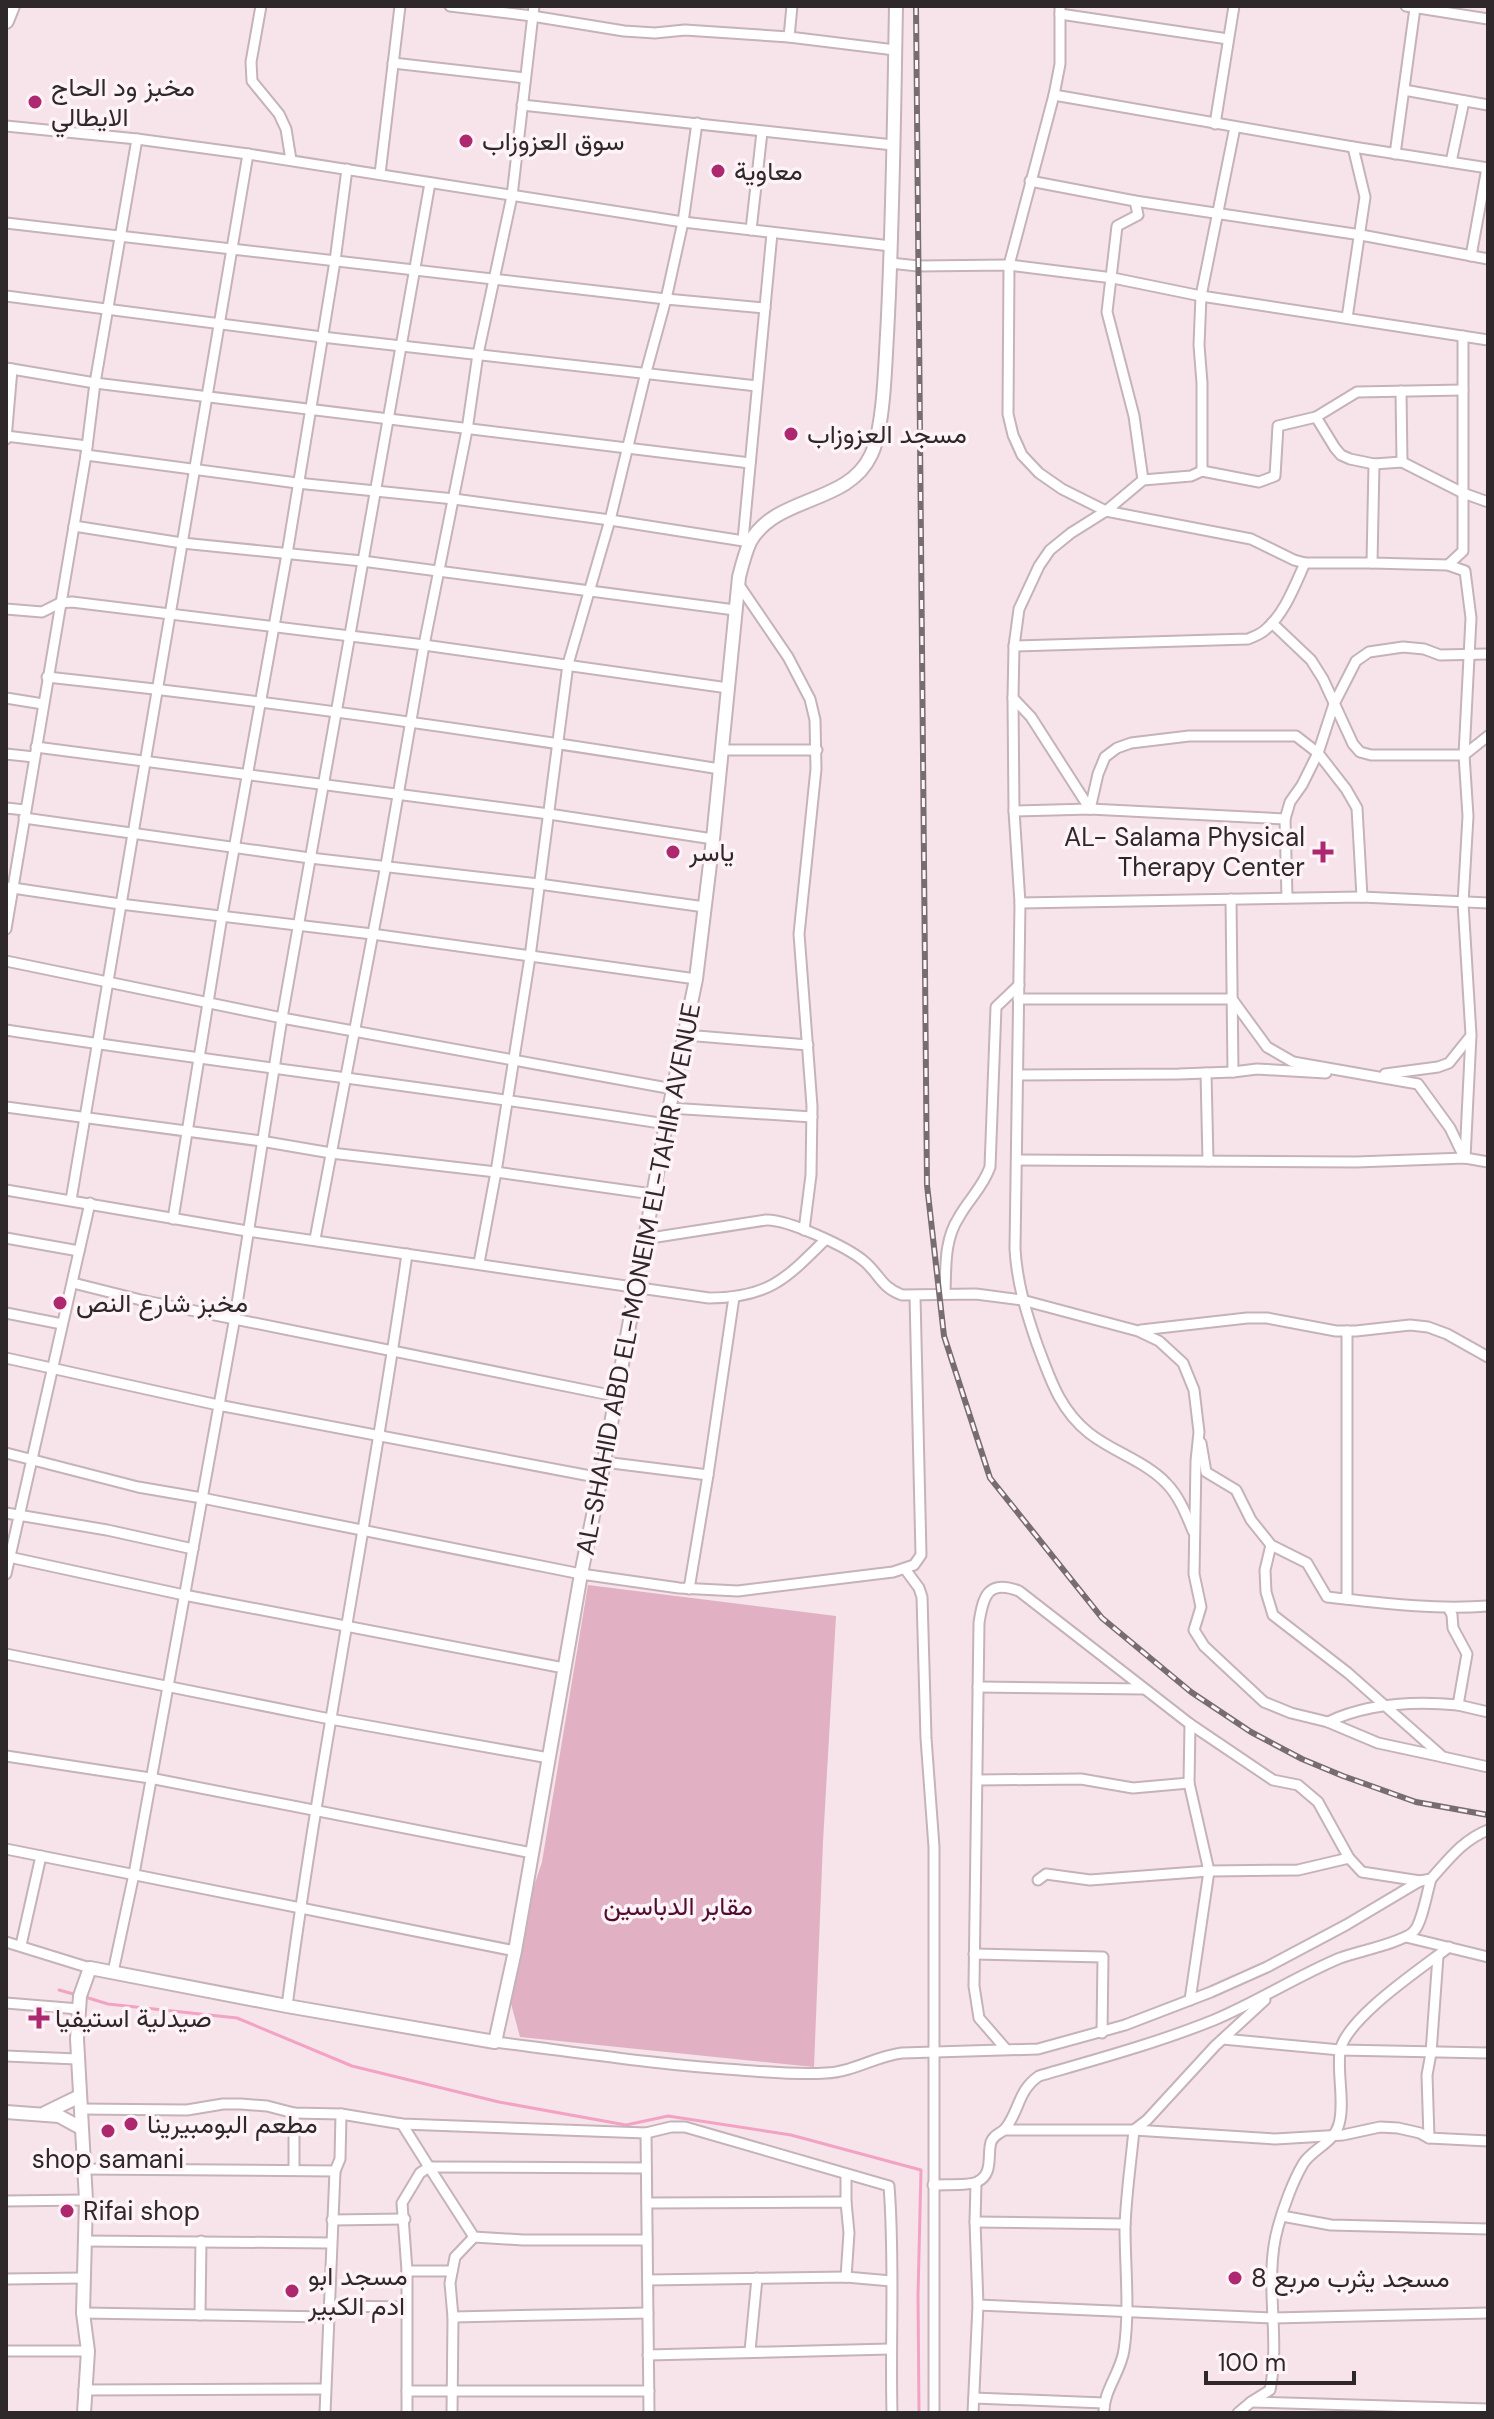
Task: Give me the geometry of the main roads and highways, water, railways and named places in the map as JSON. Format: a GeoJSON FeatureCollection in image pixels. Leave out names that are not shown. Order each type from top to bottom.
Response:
{"type":"FeatureCollection","features":[{"type":"Feature","properties":{"kind":"main road"},"geometry":{"type":"LineString","coordinates":[[6,21],[12,6]]}},
{"type":"Feature","properties":{"kind":"waterway"},"geometry":{"type":"LineString","coordinates":[[59,1990],[77,1995]]}},
{"type":"Feature","properties":{"kind":"waterway"},"geometry":{"type":"LineString","coordinates":[[85,1997],[108,2004],[237,2018],[352,2066],[499,2102],[626,2125],[668,2116],[791,2135],[921,2170],[919,2413]]}},
{"type":"Feature","properties":{"kind":"railway"},"geometry":{"type":"LineString","coordinates":[[916,6],[927,1185],[944,1336],[990,1478],[1102,1618],[1191,1692],[1251,1732],[1302,1759],[1416,1802],[1488,1815]]}},
{"type":"Feature","properties":{"kind":"place","name":"مخبز ود الحاج الايطالي"},"geometry":{"type":"Point","coordinates":[35,102]}},
{"type":"Feature","properties":{"kind":"place","name":"سوق العزوزاب"},"geometry":{"type":"Point","coordinates":[466,141]}},
{"type":"Feature","properties":{"kind":"place","name":"معاوية"},"geometry":{"type":"Point","coordinates":[718,171]}},
{"type":"Feature","properties":{"kind":"place","name":"مسجد العزوزاب"},"geometry":{"type":"Point","coordinates":[791,434]}},
{"type":"Feature","properties":{"kind":"place","name":"ياسر"},"geometry":{"type":"Point","coordinates":[673,852]}},
{"type":"Feature","properties":{"kind":"place","name":"AL- Salama Physical Therapy Center"},"geometry":{"type":"Point","coordinates":[1323,852]}},
{"type":"Feature","properties":{"kind":"place","name":"مخبز شارع النص"},"geometry":{"type":"Point","coordinates":[60,1303]}},
{"type":"Feature","properties":{"kind":"place","name":"صيدلية استيفيا"},"geometry":{"type":"Point","coordinates":[39,2018]}},
{"type":"Feature","properties":{"kind":"place","name":"مطعم البومبيرينا"},"geometry":{"type":"Point","coordinates":[131,2124]}},
{"type":"Feature","properties":{"kind":"place","name":"shop samani"},"geometry":{"type":"Point","coordinates":[108,2131]}},
{"type":"Feature","properties":{"kind":"place","name":"Rifai shop"},"geometry":{"type":"Point","coordinates":[67,2211]}},
{"type":"Feature","properties":{"kind":"place","name":"مسجد يثرب مربع 8"},"geometry":{"type":"Point","coordinates":[1235,2278]}},
{"type":"Feature","properties":{"kind":"place","name":"مسجد ابو ادم الكبير"},"geometry":{"type":"Point","coordinates":[292,2291]}},
{"type":"Feature","properties":{"kind":"park label","name":"مقابر الدباسين"},"geometry":{"type":"Point","coordinates":[678,1906]}}]}
